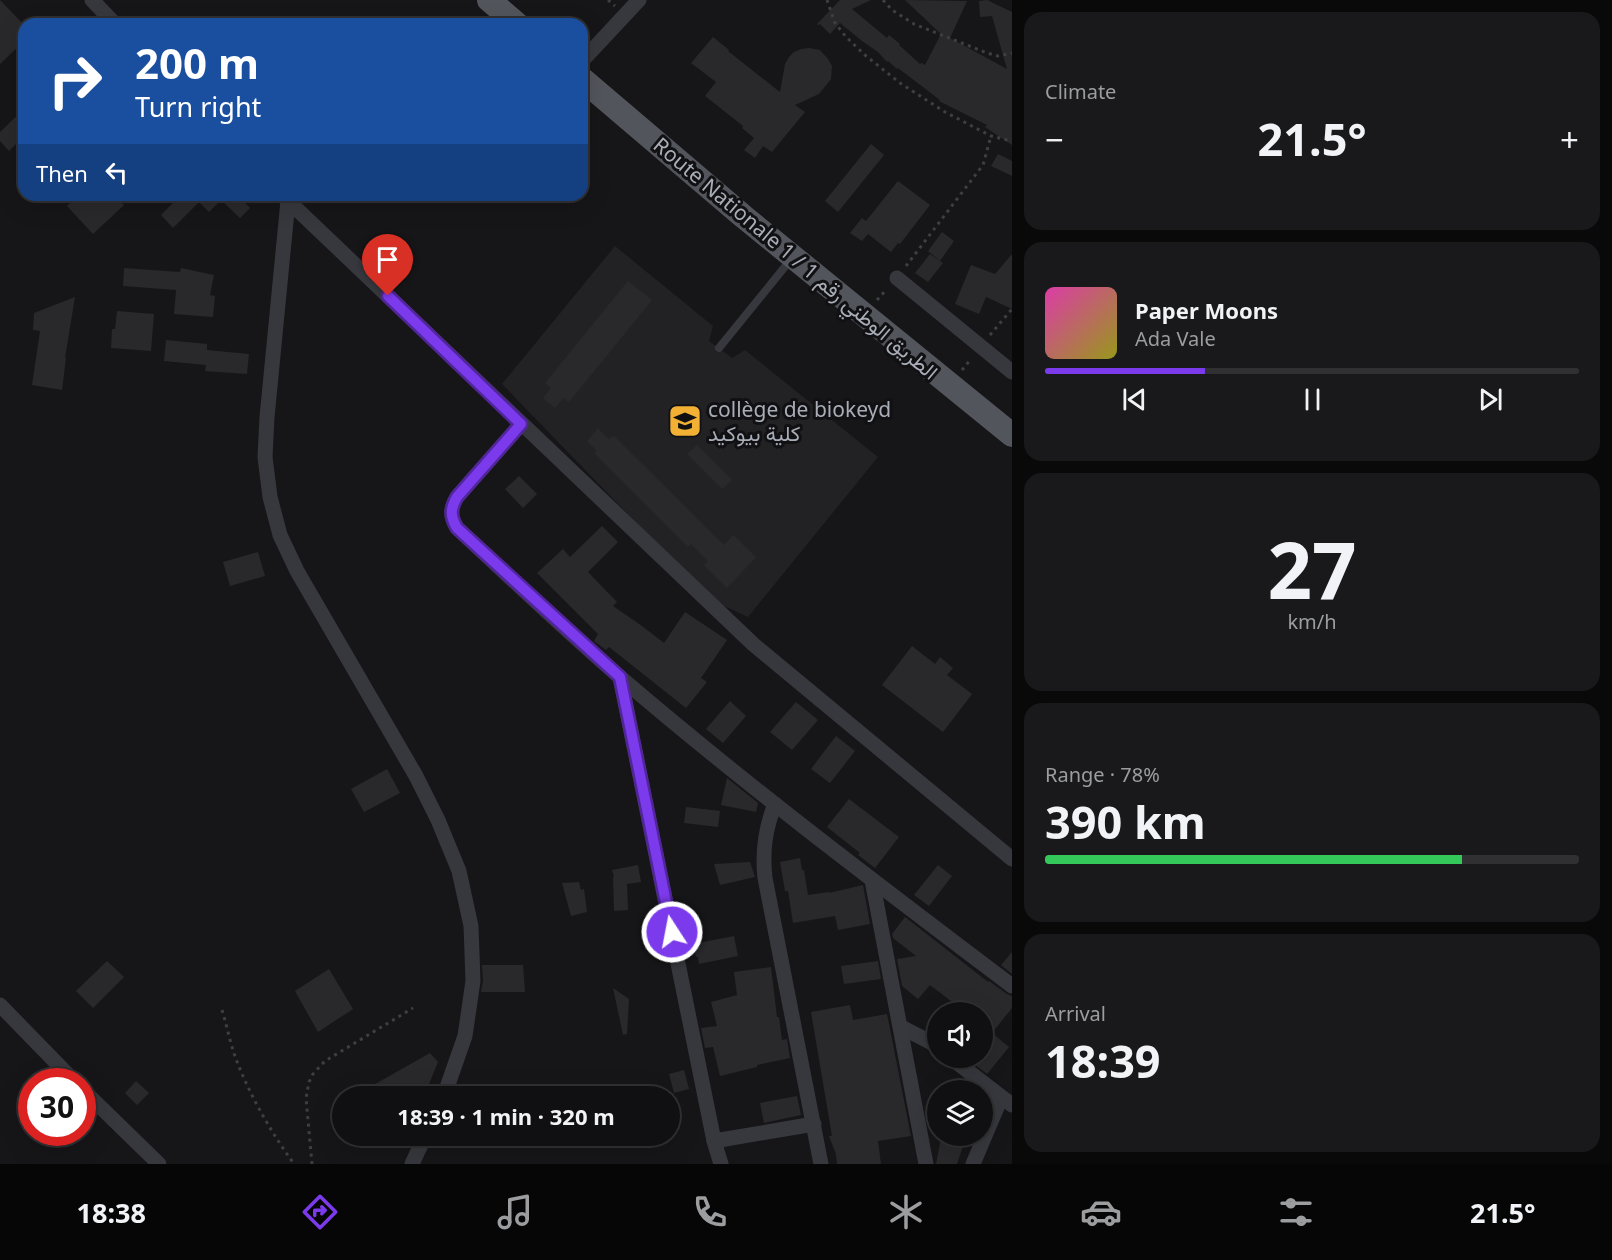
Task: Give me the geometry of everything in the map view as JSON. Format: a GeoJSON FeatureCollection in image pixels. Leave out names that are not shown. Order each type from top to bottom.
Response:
{"type":"FeatureCollection","features":[{"type":"Feature","properties":{"kind":"main road"},"geometry":{"type":"LineString","coordinates":[[489,0],[510,18]]}},
{"type":"Feature","properties":{"kind":"main road","name":"Route Nationale 1 / الطريق الوطني رقم 1"},"geometry":{"type":"LineString","coordinates":[[588,84],[793,257],[1012,435]]}},
{"type":"Feature","properties":{"kind":"street"},"geometry":{"type":"LineString","coordinates":[[92,0],[109,18]]}},
{"type":"Feature","properties":{"kind":"street"},"geometry":{"type":"LineString","coordinates":[[588,55],[639,0]]}},
{"type":"Feature","properties":{"kind":"street"},"geometry":{"type":"LineString","coordinates":[[285,201],[265,457],[270,497],[280,535],[297,571],[416,776],[438,820],[459,871],[471,926],[473,981],[465,1036],[448,1086]]}},
{"type":"Feature","properties":{"kind":"street"},"geometry":{"type":"LineString","coordinates":[[288,201],[753,644],[1012,858]]}},
{"type":"Feature","properties":{"kind":"street"},"geometry":{"type":"LineString","coordinates":[[897,278],[1012,372]]}},
{"type":"Feature","properties":{"kind":"street"},"geometry":{"type":"LineString","coordinates":[[521,424],[457,497],[451,507],[451,518],[457,528],[620,677],[775,804],[1012,986]]}},
{"type":"Feature","properties":{"kind":"street"},"geometry":{"type":"LineString","coordinates":[[620,677],[714,1141],[721,1164]]}},
{"type":"Feature","properties":{"kind":"street"},"geometry":{"type":"LineString","coordinates":[[775,804],[766,833],[765,878],[821,1164]]}},
{"type":"Feature","properties":{"kind":"street"},"geometry":{"type":"LineString","coordinates":[[872,880],[926,1164]]}},
{"type":"Feature","properties":{"kind":"street"},"geometry":{"type":"LineString","coordinates":[[0,1005],[61,1068]]}},
{"type":"Feature","properties":{"kind":"street"},"geometry":{"type":"LineString","coordinates":[[901,1027],[927,1040]]}},
{"type":"Feature","properties":{"kind":"street"},"geometry":{"type":"LineString","coordinates":[[964,1068],[1007,1102],[973,1164]]}},
{"type":"Feature","properties":{"kind":"street"},"geometry":{"type":"LineString","coordinates":[[96,1103],[159,1164]]}},
{"type":"Feature","properties":{"kind":"street"},"geometry":{"type":"LineString","coordinates":[[714,1141],[814,1124]]}},
{"type":"Feature","properties":{"kind":"street"},"geometry":{"type":"LineString","coordinates":[[412,1164],[420,1146]]}},
{"type":"Feature","properties":{"kind":"lane"},"geometry":{"type":"LineString","coordinates":[[719,348],[793,257]]}},
{"type":"Feature","properties":{"kind":"path"},"geometry":{"type":"LineString","coordinates":[[827,0],[834,23],[846,37],[900,83],[945,112],[991,136],[1012,141]]}},
{"type":"Feature","properties":{"kind":"path"},"geometry":{"type":"LineString","coordinates":[[883,0],[891,10],[914,24],[987,53],[998,56],[1012,53]]}},
{"type":"Feature","properties":{"kind":"path"},"geometry":{"type":"LineString","coordinates":[[864,315],[897,278],[983,165],[991,136]]}},
{"type":"Feature","properties":{"kind":"path"},"geometry":{"type":"LineString","coordinates":[[312,1164],[306,1098],[313,1074],[325,1061],[413,1008]]}},
{"type":"Feature","properties":{"kind":"path"},"geometry":{"type":"LineString","coordinates":[[222,1010],[236,1058],[247,1084],[274,1135],[294,1164]]}},
{"type":"Feature","properties":{"kind":"shaded area","name":"collège de biokeyd كلية بيوكيد"},"geometry":{"type":"Polygon","coordinates":[[[615,246],[713,326],[709,341],[732,358],[745,350],[878,457],[748,617],[711,600],[502,384],[615,246]]]}},
{"type":"Feature","properties":{"kind":"building"},"geometry":{"type":"Polygon","coordinates":[[[0,0],[18,19],[18,47],[0,64],[0,0]]]}},
{"type":"Feature","properties":{"kind":"building"},"geometry":{"type":"Polygon","coordinates":[[[840,0],[871,0],[852,9],[887,38],[889,35],[920,64],[925,65],[941,34],[905,0],[967,1],[950,38],[1007,69],[992,16],[980,17],[979,1],[987,0],[1012,12],[1012,145],[985,127],[987,125],[939,101],[840,23],[830,34],[820,24],[818,25],[840,0]]]}},
{"type":"Feature","properties":{"kind":"building"},"geometry":{"type":"Polygon","coordinates":[[[713,37],[780,92],[785,64],[794,52],[809,48],[820,50],[832,66],[831,79],[819,94],[795,105],[805,112],[772,152],[763,146],[755,158],[744,150],[754,138],[742,128],[743,126],[705,96],[716,82],[691,63],[713,37]]]}},
{"type":"Feature","properties":{"kind":"building"},"geometry":{"type":"Polygon","coordinates":[[[18,115],[18,142],[9,151],[0,141],[0,132],[18,115]]]}},
{"type":"Feature","properties":{"kind":"building"},"geometry":{"type":"Polygon","coordinates":[[[871,144],[884,155],[838,212],[825,201],[871,144]]]}},
{"type":"Feature","properties":{"kind":"building"},"geometry":{"type":"Polygon","coordinates":[[[998,154],[1012,161],[1012,176],[991,166],[998,154]]]}},
{"type":"Feature","properties":{"kind":"building"},"geometry":{"type":"Polygon","coordinates":[[[898,181],[930,205],[900,244],[898,243],[891,252],[868,234],[862,241],[850,233],[862,218],[866,221],[898,181]]]}},
{"type":"Feature","properties":{"kind":"building"},"geometry":{"type":"Polygon","coordinates":[[[72,201],[120,201],[124,205],[93,234],[67,206],[72,201]]]}},
{"type":"Feature","properties":{"kind":"building"},"geometry":{"type":"Polygon","coordinates":[[[175,201],[220,201],[209,212],[199,202],[173,228],[161,215],[175,201]]]}},
{"type":"Feature","properties":{"kind":"building"},"geometry":{"type":"Polygon","coordinates":[[[222,201],[243,201],[250,208],[240,218],[222,201]]]}},
{"type":"Feature","properties":{"kind":"building"},"geometry":{"type":"Polygon","coordinates":[[[942,232],[954,241],[940,261],[928,251],[942,232]]]}},
{"type":"Feature","properties":{"kind":"building"},"geometry":{"type":"Polygon","coordinates":[[[930,254],[943,263],[928,282],[915,273],[930,254]]]}},
{"type":"Feature","properties":{"kind":"building"},"geometry":{"type":"Polygon","coordinates":[[[1012,254],[1012,309],[986,297],[979,314],[955,304],[971,265],[995,274],[1012,254]]]}},
{"type":"Feature","properties":{"kind":"building"},"geometry":{"type":"Polygon","coordinates":[[[124,268],[180,272],[181,268],[214,275],[210,295],[215,296],[213,317],[174,314],[176,290],[123,286],[124,268]]]}},
{"type":"Feature","properties":{"kind":"building"},"geometry":{"type":"Polygon","coordinates":[[[628,281],[652,300],[569,402],[563,398],[555,408],[543,398],[551,388],[545,383],[628,281]]]}},
{"type":"Feature","properties":{"kind":"building"},"geometry":{"type":"Polygon","coordinates":[[[75,297],[62,390],[32,385],[40,331],[33,330],[34,313],[75,297]]]}},
{"type":"Feature","properties":{"kind":"building"},"geometry":{"type":"Polygon","coordinates":[[[117,311],[154,314],[151,351],[111,348],[112,329],[115,329],[117,311]]]}},
{"type":"Feature","properties":{"kind":"building"},"geometry":{"type":"Polygon","coordinates":[[[166,340],[207,344],[207,350],[249,354],[247,374],[205,371],[206,365],[164,361],[166,340]]]}},
{"type":"Feature","properties":{"kind":"building"},"geometry":{"type":"Polygon","coordinates":[[[598,428],[608,439],[614,436],[724,545],[733,535],[756,557],[727,588],[704,565],[708,561],[691,544],[688,547],[595,454],[596,450],[587,441],[598,428]]]}},
{"type":"Feature","properties":{"kind":"building"},"geometry":{"type":"Polygon","coordinates":[[[697,445],[732,480],[722,489],[687,454],[697,445]]]}},
{"type":"Feature","properties":{"kind":"building"},"geometry":{"type":"Polygon","coordinates":[[[519,476],[537,494],[523,508],[505,489],[519,476]]]}},
{"type":"Feature","properties":{"kind":"building"},"geometry":{"type":"Polygon","coordinates":[[[602,526],[618,542],[588,572],[617,602],[613,606],[664,643],[685,612],[727,640],[701,678],[707,682],[686,708],[609,647],[606,650],[594,641],[598,634],[537,573],[563,549],[570,557],[602,526]]]}},
{"type":"Feature","properties":{"kind":"building"},"geometry":{"type":"Polygon","coordinates":[[[258,552],[265,576],[230,586],[223,562],[258,552]]]}},
{"type":"Feature","properties":{"kind":"building"},"geometry":{"type":"Polygon","coordinates":[[[912,646],[935,664],[940,657],[953,668],[947,675],[972,694],[943,732],[882,685],[912,646]]]}},
{"type":"Feature","properties":{"kind":"building"},"geometry":{"type":"Polygon","coordinates":[[[730,701],[746,716],[723,743],[706,729],[730,701]]]}},
{"type":"Feature","properties":{"kind":"building"},"geometry":{"type":"Polygon","coordinates":[[[796,702],[818,720],[792,750],[770,732],[796,702]]]}},
{"type":"Feature","properties":{"kind":"building"},"geometry":{"type":"Polygon","coordinates":[[[836,736],[855,751],[830,783],[811,769],[836,736]]]}},
{"type":"Feature","properties":{"kind":"building"},"geometry":{"type":"Polygon","coordinates":[[[387,769],[400,793],[364,812],[351,789],[387,769]]]}},
{"type":"Feature","properties":{"kind":"building"},"geometry":{"type":"Polygon","coordinates":[[[727,778],[758,803],[756,812],[721,805],[727,778]]]}},
{"type":"Feature","properties":{"kind":"building"},"geometry":{"type":"Polygon","coordinates":[[[849,799],[899,837],[875,868],[827,827],[849,799]]]}},
{"type":"Feature","properties":{"kind":"building"},"geometry":{"type":"Polygon","coordinates":[[[686,807],[720,811],[718,827],[684,823],[686,807]]]}},
{"type":"Feature","properties":{"kind":"building"},"geometry":{"type":"Polygon","coordinates":[[[800,858],[808,895],[863,885],[870,924],[838,930],[835,916],[793,923],[780,862],[800,858]]]}},
{"type":"Feature","properties":{"kind":"building"},"geometry":{"type":"Polygon","coordinates":[[[750,862],[755,877],[720,885],[714,864],[750,862]]]}},
{"type":"Feature","properties":{"kind":"building"},"geometry":{"type":"Polygon","coordinates":[[[638,865],[641,882],[627,884],[628,910],[614,911],[612,870],[638,865]]]}},
{"type":"Feature","properties":{"kind":"building"},"geometry":{"type":"Polygon","coordinates":[[[938,865],[952,876],[929,906],[914,895],[938,865]]]}},
{"type":"Feature","properties":{"kind":"building"},"geometry":{"type":"Polygon","coordinates":[[[579,882],[581,890],[584,889],[587,912],[571,916],[562,883],[579,882]]]}},
{"type":"Feature","properties":{"kind":"building"},"geometry":{"type":"Polygon","coordinates":[[[905,917],[988,982],[1012,996],[1012,1008],[993,1032],[993,1002],[952,1002],[930,985],[918,999],[902,986],[897,959],[916,956],[893,938],[892,934],[905,917]]]}},
{"type":"Feature","properties":{"kind":"building"},"geometry":{"type":"Polygon","coordinates":[[[734,936],[738,956],[699,964],[693,944],[734,936]]]}},
{"type":"Feature","properties":{"kind":"building"},"geometry":{"type":"Polygon","coordinates":[[[1012,952],[1012,974],[1001,965],[1012,952]]]}},
{"type":"Feature","properties":{"kind":"building"},"geometry":{"type":"Polygon","coordinates":[[[107,961],[124,977],[93,1008],[76,991],[107,961]]]}},
{"type":"Feature","properties":{"kind":"building"},"geometry":{"type":"Polygon","coordinates":[[[878,961],[881,979],[844,984],[841,966],[878,961]]]}},
{"type":"Feature","properties":{"kind":"building"},"geometry":{"type":"Polygon","coordinates":[[[482,965],[523,965],[525,992],[481,992],[482,965]]]}},
{"type":"Feature","properties":{"kind":"building"},"geometry":{"type":"Polygon","coordinates":[[[771,967],[777,1017],[779,1017],[782,1040],[787,1039],[790,1058],[720,1076],[713,1047],[705,1048],[701,1028],[717,1026],[711,1002],[737,995],[734,972],[771,967]]]}},
{"type":"Feature","properties":{"kind":"building"},"geometry":{"type":"Polygon","coordinates":[[[329,969],[353,1009],[318,1032],[295,991],[329,969]]]}},
{"type":"Feature","properties":{"kind":"building"},"geometry":{"type":"Polygon","coordinates":[[[613,988],[629,999],[627,1034],[623,1035],[613,988]]]}},
{"type":"Feature","properties":{"kind":"building"},"geometry":{"type":"Polygon","coordinates":[[[850,1005],[853,1020],[887,1014],[911,1136],[878,1141],[881,1164],[837,1164],[829,1136],[832,1136],[811,1012],[850,1005]]]}},
{"type":"Feature","properties":{"kind":"building"},"geometry":{"type":"Polygon","coordinates":[[[993,1034],[1009,1047],[993,1067],[993,1034]]]}},
{"type":"Feature","properties":{"kind":"building"},"geometry":{"type":"Polygon","coordinates":[[[430,1053],[438,1062],[428,1086],[372,1086],[430,1053]]]}},
{"type":"Feature","properties":{"kind":"building"},"geometry":{"type":"Polygon","coordinates":[[[979,1068],[992,1068],[987,1074],[979,1068]]]}},
{"type":"Feature","properties":{"kind":"building"},"geometry":{"type":"Polygon","coordinates":[[[684,1070],[689,1089],[680,1091],[680,1086],[672,1086],[669,1074],[684,1070]]]}},
{"type":"Feature","properties":{"kind":"building"},"geometry":{"type":"Polygon","coordinates":[[[136,1081],[149,1093],[137,1105],[125,1093],[136,1081]]]}},
{"type":"Feature","properties":{"kind":"building"},"geometry":{"type":"Polygon","coordinates":[[[797,1096],[801,1115],[764,1123],[760,1103],[797,1096]]]}},
{"type":"Feature","properties":{"kind":"building"},"geometry":{"type":"Polygon","coordinates":[[[939,1146],[963,1146],[957,1164],[936,1164],[939,1146]]]}},
{"type":"Feature","properties":{"kind":"place","name":"collège de biokeyd كلية بيوكيد"},"geometry":{"type":"Point","coordinates":[685,421]}},
{"type":"Feature","properties":{"kind":"route"},"geometry":{"type":"LineString","coordinates":[[388,296],[521,424],[457,497],[451,507],[451,518],[457,528],[620,677],[672,932]]}}]}
